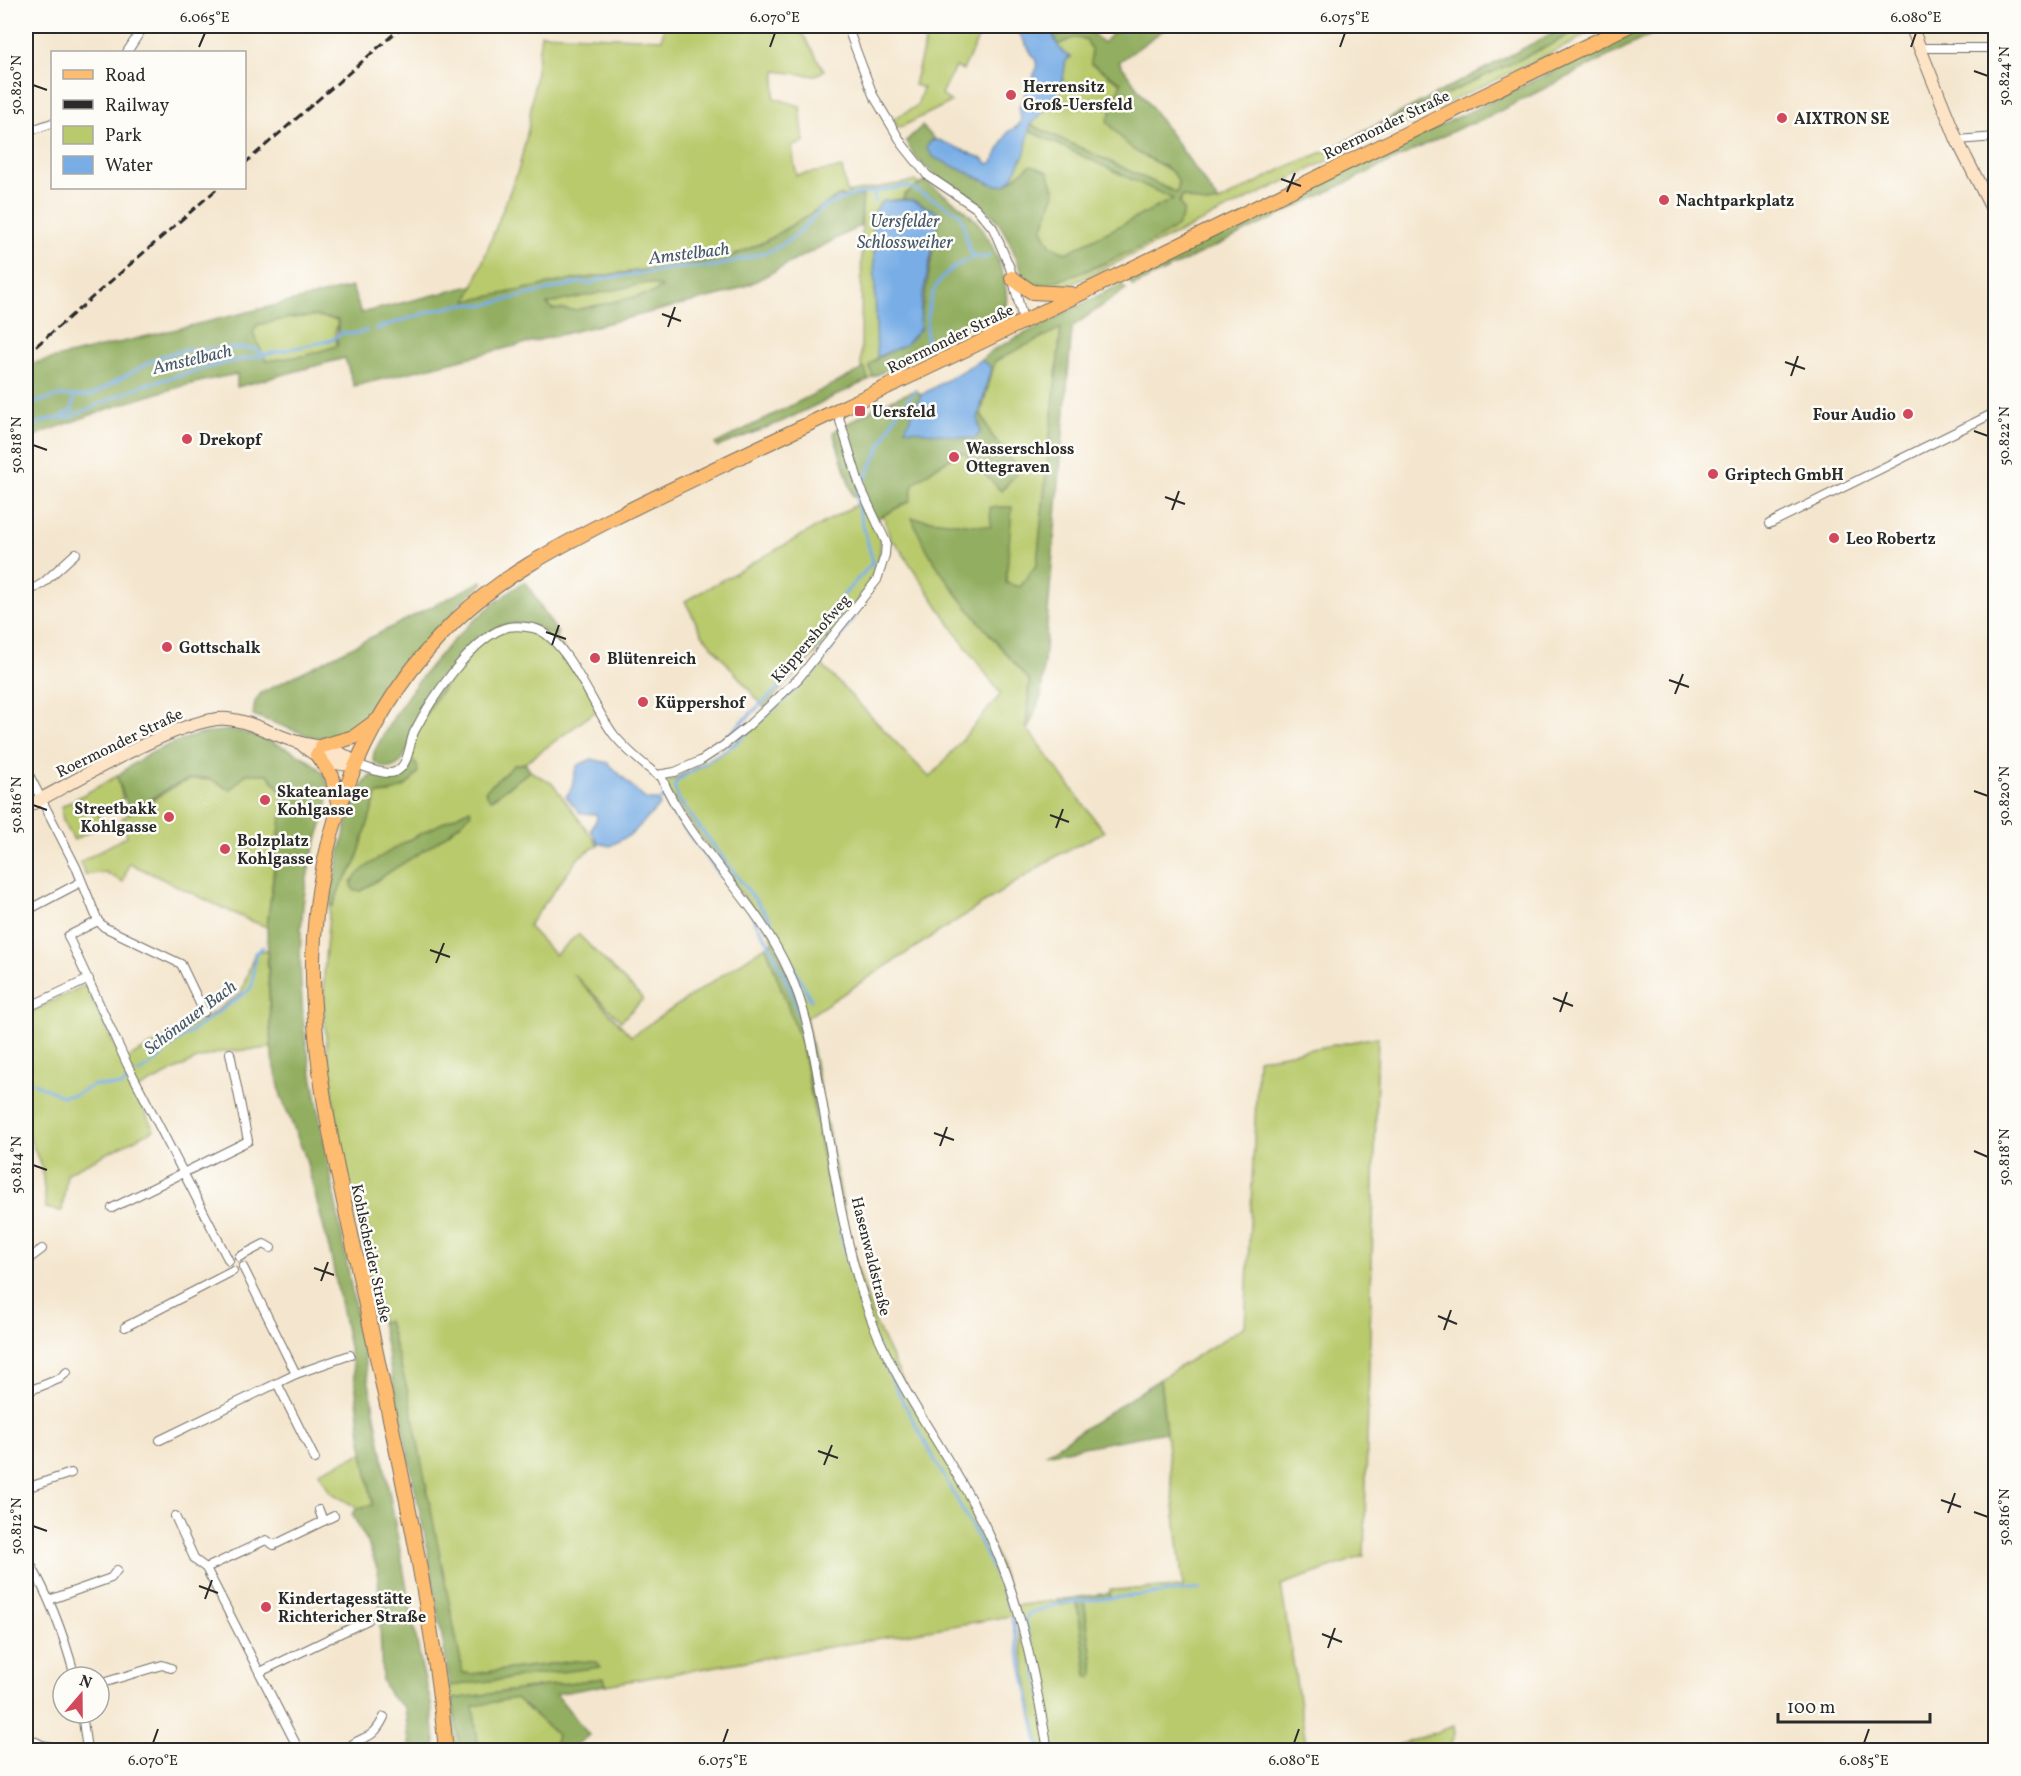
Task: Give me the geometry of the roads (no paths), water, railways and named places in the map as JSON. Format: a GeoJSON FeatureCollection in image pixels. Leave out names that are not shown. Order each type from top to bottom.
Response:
{"type":"FeatureCollection","features":[{"type":"Feature","properties":{"kind":"main road","name":"Roermonder Straße"},"geometry":{"type":"LineString","coordinates":[[26,807],[178,729],[211,719],[241,722],[320,750],[346,755],[356,764],[380,718],[407,676],[450,626],[488,592],[533,561],[686,482],[837,411],[1628,26]]}},
{"type":"Feature","properties":{"kind":"main road"},"geometry":{"type":"LineString","coordinates":[[1911,26],[1957,140],[1995,217]]}},
{"type":"Feature","properties":{"kind":"main road"},"geometry":{"type":"LineString","coordinates":[[1012,278],[1032,292],[1079,293]]}},
{"type":"Feature","properties":{"kind":"main road"},"geometry":{"type":"LineString","coordinates":[[339,807],[332,776],[320,750],[354,737],[380,718]]}},
{"type":"Feature","properties":{"kind":"main road","name":"Kohlscheider Straße"},"geometry":{"type":"LineString","coordinates":[[356,764],[339,807],[326,858],[316,915],[313,965],[316,1034],[332,1144],[417,1555],[447,1750]]}},
{"type":"Feature","properties":{"kind":"street"},"geometry":{"type":"LineString","coordinates":[[128,51],[144,26]]}},
{"type":"Feature","properties":{"kind":"street"},"geometry":{"type":"LineString","coordinates":[[847,26],[873,95],[896,135],[927,175],[982,214],[1002,245],[1023,320]]}},
{"type":"Feature","properties":{"kind":"street"},"geometry":{"type":"LineString","coordinates":[[1920,48],[1995,48]]}},
{"type":"Feature","properties":{"kind":"street"},"geometry":{"type":"LineString","coordinates":[[26,132],[51,123]]}},
{"type":"Feature","properties":{"kind":"street"},"geometry":{"type":"LineString","coordinates":[[1957,140],[1995,137]]}},
{"type":"Feature","properties":{"kind":"street","name":"Küppershofweg"},"geometry":{"type":"LineString","coordinates":[[661,776],[699,761],[748,726],[799,678],[877,580],[885,555],[886,543],[860,486],[837,411]]}},
{"type":"Feature","properties":{"kind":"street"},"geometry":{"type":"LineString","coordinates":[[1769,524],[1995,412]]}},
{"type":"Feature","properties":{"kind":"street"},"geometry":{"type":"LineString","coordinates":[[26,593],[43,583],[76,553]]}},
{"type":"Feature","properties":{"kind":"street"},"geometry":{"type":"LineString","coordinates":[[356,764],[390,773],[400,769],[406,759],[414,733],[440,692],[480,643],[510,626],[536,628],[553,638],[613,733],[628,750],[661,776]]}},
{"type":"Feature","properties":{"kind":"street"},"geometry":{"type":"LineString","coordinates":[[26,769],[42,798],[98,921],[104,927],[181,964],[204,1012]]}},
{"type":"Feature","properties":{"kind":"street","name":"Hasenwaldstraße"},"geometry":{"type":"LineString","coordinates":[[661,776],[679,811],[769,931],[790,974],[809,1028],[851,1250],[867,1304],[890,1359],[976,1511],[1005,1572],[1020,1621],[1048,1750]]}},
{"type":"Feature","properties":{"kind":"street"},"geometry":{"type":"LineString","coordinates":[[26,911],[81,882]]}},
{"type":"Feature","properties":{"kind":"street"},"geometry":{"type":"LineString","coordinates":[[98,921],[68,936],[181,1172],[229,1261]]}},
{"type":"Feature","properties":{"kind":"street"},"geometry":{"type":"LineString","coordinates":[[26,1008],[89,979]]}},
{"type":"Feature","properties":{"kind":"street"},"geometry":{"type":"LineString","coordinates":[[112,1208],[181,1172],[248,1141],[230,1053]]}},
{"type":"Feature","properties":{"kind":"street"},"geometry":{"type":"LineString","coordinates":[[239,1257],[264,1244],[271,1248]]}},
{"type":"Feature","properties":{"kind":"street"},"geometry":{"type":"LineString","coordinates":[[26,1261],[42,1249]]}},
{"type":"Feature","properties":{"kind":"street"},"geometry":{"type":"LineString","coordinates":[[243,1267],[296,1374]]}},
{"type":"Feature","properties":{"kind":"street"},"geometry":{"type":"LineString","coordinates":[[125,1327],[232,1271]]}},
{"type":"Feature","properties":{"kind":"street"},"geometry":{"type":"LineString","coordinates":[[160,1440],[296,1374],[350,1355]]}},
{"type":"Feature","properties":{"kind":"street"},"geometry":{"type":"LineString","coordinates":[[26,1392],[59,1380],[67,1372]]}},
{"type":"Feature","properties":{"kind":"street"},"geometry":{"type":"LineString","coordinates":[[277,1383],[315,1459]]}},
{"type":"Feature","properties":{"kind":"street"},"geometry":{"type":"LineString","coordinates":[[26,1488],[71,1473]]}},
{"type":"Feature","properties":{"kind":"street"},"geometry":{"type":"LineString","coordinates":[[319,1510],[323,1521]]}},
{"type":"Feature","properties":{"kind":"street"},"geometry":{"type":"LineString","coordinates":[[175,1516],[195,1560],[206,1568],[254,1666],[260,1672],[299,1750]]}},
{"type":"Feature","properties":{"kind":"street"},"geometry":{"type":"LineString","coordinates":[[206,1568],[266,1540],[274,1545],[334,1516]]}},
{"type":"Feature","properties":{"kind":"street"},"geometry":{"type":"LineString","coordinates":[[26,1557],[49,1600],[72,1665]]}},
{"type":"Feature","properties":{"kind":"street"},"geometry":{"type":"LineString","coordinates":[[49,1600],[111,1578],[117,1570]]}},
{"type":"Feature","properties":{"kind":"street"},"geometry":{"type":"LineString","coordinates":[[260,1672],[368,1620]]}},
{"type":"Feature","properties":{"kind":"street"},"geometry":{"type":"LineString","coordinates":[[111,1680],[162,1665],[171,1668]]}},
{"type":"Feature","properties":{"kind":"street"},"geometry":{"type":"LineString","coordinates":[[346,1750],[351,1745],[376,1733],[384,1717]]}},
{"type":"Feature","properties":{"kind":"street"},"geometry":{"type":"LineString","coordinates":[[84,1725],[87,1750]]}},
{"type":"Feature","properties":{"kind":"street"},"geometry":{"type":"LineString","coordinates":[[26,1737],[42,1745],[66,1750]]}},
{"type":"Feature","properties":{"kind":"water"},"geometry":{"type":"Polygon","coordinates":[[[1015,26],[1050,26],[1060,49],[1071,57],[1066,60],[1062,85],[1051,103],[1030,125],[1025,153],[1012,178],[1005,185],[994,185],[935,158],[926,148],[931,141],[939,140],[983,159],[988,164],[993,162],[1008,132],[1018,126],[1021,120],[1019,107],[1037,68],[1036,61],[1015,26]]]}},
{"type":"Feature","properties":{"kind":"water","name":"Uersfelder Schlossweiher"},"geometry":{"type":"Polygon","coordinates":[[[912,200],[941,214],[921,304],[920,329],[905,345],[877,357],[873,214],[882,201],[912,200]]]}},
{"type":"Feature","properties":{"kind":"water"},"geometry":{"type":"Polygon","coordinates":[[[981,360],[991,367],[978,419],[980,433],[974,439],[905,429],[921,395],[981,360]]]}},
{"type":"Feature","properties":{"kind":"water"},"geometry":{"type":"Polygon","coordinates":[[[592,759],[608,763],[646,800],[657,800],[660,805],[632,834],[610,846],[598,843],[591,830],[597,818],[596,814],[580,813],[566,796],[571,789],[578,765],[592,759]]]}},
{"type":"Feature","properties":{"kind":"waterway","name":"Amstelbach"},"geometry":{"type":"LineString","coordinates":[[1122,32],[1131,26]]}},
{"type":"Feature","properties":{"kind":"waterway","name":"Amstelbach"},"geometry":{"type":"LineString","coordinates":[[375,329],[432,311],[464,304],[485,305],[582,282],[589,284],[601,279],[675,268],[717,266],[773,250],[795,236],[823,207],[849,196],[908,186],[959,213],[970,251],[974,256],[981,258],[990,256]]}},
{"type":"Feature","properties":{"kind":"waterway"},"geometry":{"type":"LineString","coordinates":[[874,192],[875,201]]}},
{"type":"Feature","properties":{"kind":"waterway"},"geometry":{"type":"LineString","coordinates":[[926,346],[928,316],[934,291],[948,272],[975,257]]}},
{"type":"Feature","properties":{"kind":"waterway","name":"Amstelbach"},"geometry":{"type":"LineString","coordinates":[[26,427],[50,419],[70,417],[143,385],[226,363],[332,340],[343,332],[351,334],[367,331]]}},
{"type":"Feature","properties":{"kind":"waterway"},"geometry":{"type":"LineString","coordinates":[[26,405],[59,396],[90,396],[157,358],[183,350],[244,348],[257,349],[264,356]]}},
{"type":"Feature","properties":{"kind":"waterway"},"geometry":{"type":"LineString","coordinates":[[863,483],[896,414],[916,390]]}},
{"type":"Feature","properties":{"kind":"waterway"},"geometry":{"type":"LineString","coordinates":[[63,417],[65,413],[72,411],[74,396]]}},
{"type":"Feature","properties":{"kind":"waterway"},"geometry":{"type":"LineString","coordinates":[[833,623],[839,615],[839,600],[873,562],[857,504],[858,489]]}},
{"type":"Feature","properties":{"kind":"waterway"},"geometry":{"type":"LineString","coordinates":[[841,598],[850,608]]}},
{"type":"Feature","properties":{"kind":"waterway"},"geometry":{"type":"LineString","coordinates":[[674,786],[678,780],[735,744],[814,673],[855,616]]}},
{"type":"Feature","properties":{"kind":"waterway"},"geometry":{"type":"LineString","coordinates":[[725,738],[797,670],[829,629]]}},
{"type":"Feature","properties":{"kind":"waterway"},"geometry":{"type":"LineString","coordinates":[[701,756],[722,741]]}},
{"type":"Feature","properties":{"kind":"waterway"},"geometry":{"type":"LineString","coordinates":[[674,786],[679,800],[769,918],[811,1000]]}},
{"type":"Feature","properties":{"kind":"waterway"},"geometry":{"type":"LineString","coordinates":[[660,800],[664,797]]}},
{"type":"Feature","properties":{"kind":"waterway"},"geometry":{"type":"LineString","coordinates":[[671,811],[721,876]]}},
{"type":"Feature","properties":{"kind":"waterway"},"geometry":{"type":"LineString","coordinates":[[751,914],[772,949],[793,996],[807,1043],[838,1221]]}},
{"type":"Feature","properties":{"kind":"waterway","name":"Schönauer Bach"},"geometry":{"type":"LineString","coordinates":[[138,1073],[155,1062],[175,1043],[248,991],[252,986],[255,954],[263,947]]}},
{"type":"Feature","properties":{"kind":"waterway","name":"Schönauer Bach"},"geometry":{"type":"LineString","coordinates":[[26,1079],[61,1096],[74,1095],[94,1085],[122,1086],[130,1079]]}},
{"type":"Feature","properties":{"kind":"waterway"},"geometry":{"type":"LineString","coordinates":[[840,1229],[858,1295],[882,1359],[897,1391],[981,1544],[1009,1608]]}},
{"type":"Feature","properties":{"kind":"waterway"},"geometry":{"type":"LineString","coordinates":[[1054,1750],[1025,1620],[1029,1613],[1062,1603],[1201,1589]]}},
{"type":"Feature","properties":{"kind":"waterway"},"geometry":{"type":"LineString","coordinates":[[1012,1619],[1040,1750]]}},
{"type":"Feature","properties":{"kind":"railway"},"geometry":{"type":"LineString","coordinates":[[246,162],[403,26]]}},
{"type":"Feature","properties":{"kind":"railway"},"geometry":{"type":"LineString","coordinates":[[26,355],[217,189]]}},
{"type":"Feature","properties":{"kind":"place","name":"Herrensitz Groß-Uersfeld"},"geometry":{"type":"Point","coordinates":[1011,95]}},
{"type":"Feature","properties":{"kind":"place","name":"AIXTRON SE"},"geometry":{"type":"Point","coordinates":[1782,118]}},
{"type":"Feature","properties":{"kind":"place","name":"Nachtparkplatz"},"geometry":{"type":"Point","coordinates":[1664,200]}},
{"type":"Feature","properties":{"kind":"place","name":"Uersfeld"},"geometry":{"type":"Point","coordinates":[860,411]}},
{"type":"Feature","properties":{"kind":"place","name":"Four Audio"},"geometry":{"type":"Point","coordinates":[1908,414]}},
{"type":"Feature","properties":{"kind":"place","name":"Drekopf"},"geometry":{"type":"Point","coordinates":[187,439]}},
{"type":"Feature","properties":{"kind":"place","name":"Wasserschloss Ottegraven"},"geometry":{"type":"Point","coordinates":[954,457]}},
{"type":"Feature","properties":{"kind":"place","name":"Griptech GmbH"},"geometry":{"type":"Point","coordinates":[1713,474]}},
{"type":"Feature","properties":{"kind":"place","name":"Leo Robertz"},"geometry":{"type":"Point","coordinates":[1834,538]}},
{"type":"Feature","properties":{"kind":"place","name":"Gottschalk"},"geometry":{"type":"Point","coordinates":[167,647]}},
{"type":"Feature","properties":{"kind":"place","name":"Blütenreich"},"geometry":{"type":"Point","coordinates":[595,658]}},
{"type":"Feature","properties":{"kind":"place","name":"Küppershof"},"geometry":{"type":"Point","coordinates":[643,702]}},
{"type":"Feature","properties":{"kind":"place","name":"Skateanlage Kohlgasse"},"geometry":{"type":"Point","coordinates":[265,800]}},
{"type":"Feature","properties":{"kind":"place","name":"Streetbakk Kohlgasse"},"geometry":{"type":"Point","coordinates":[169,817]}},
{"type":"Feature","properties":{"kind":"place","name":"Bolzplatz Kohlgasse"},"geometry":{"type":"Point","coordinates":[225,849]}},
{"type":"Feature","properties":{"kind":"place","name":"Kindertagesstätte Richtericher Straße"},"geometry":{"type":"Point","coordinates":[266,1607]}}]}
